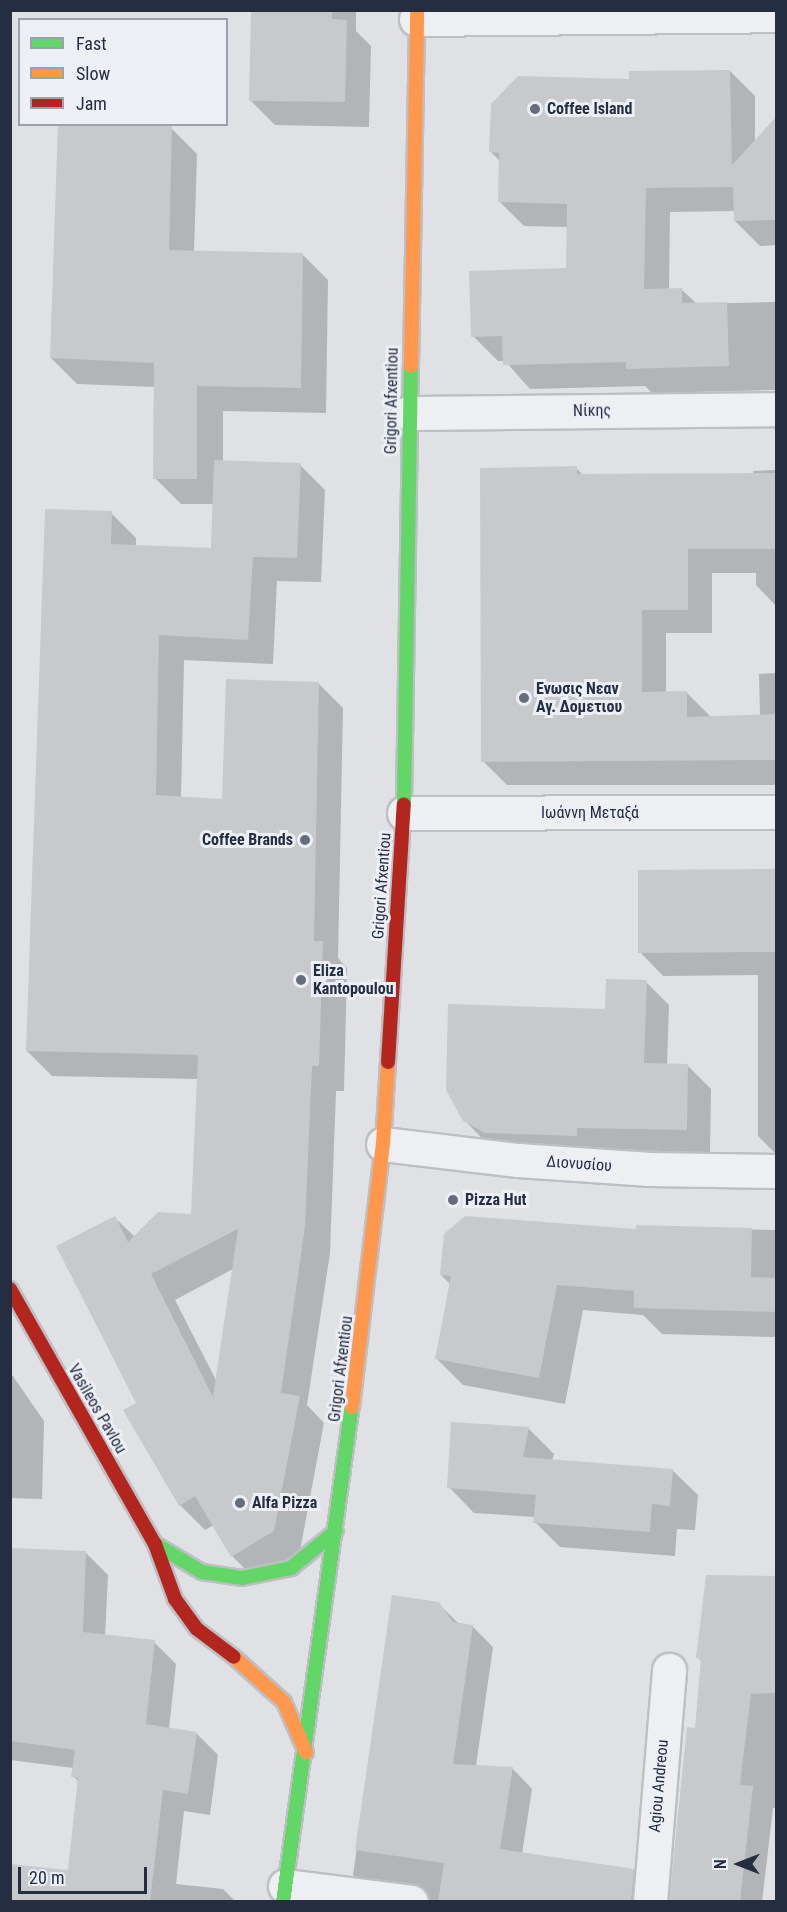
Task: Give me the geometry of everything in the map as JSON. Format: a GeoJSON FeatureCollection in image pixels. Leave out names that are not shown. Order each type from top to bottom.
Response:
{"type":"FeatureCollection","features":[{"type":"Feature","properties":{"kind":"main road","name":"Grigori Afxentiou"},"geometry":{"type":"LineString","coordinates":[[284,1894],[336,1531],[383,1144],[404,813],[408,413],[416,15]]}},
{"type":"Feature","properties":{"kind":"main road","name":"Vasileos Pavlou"},"geometry":{"type":"LineString","coordinates":[[10,1289],[155,1544],[175,1599],[192,1622],[259,1676],[284,1702],[306,1752]]}},
{"type":"Feature","properties":{"kind":"main road","name":"Vasileos Pavlou"},"geometry":{"type":"LineString","coordinates":[[155,1544],[202,1572],[242,1578],[291,1568],[336,1531]]}},
{"type":"Feature","properties":{"kind":"street"},"geometry":{"type":"LineString","coordinates":[[416,15],[777,15]]}},
{"type":"Feature","properties":{"kind":"street","name":"Νίκης"},"geometry":{"type":"LineString","coordinates":[[408,413],[777,410]]}},
{"type":"Feature","properties":{"kind":"street","name":"Ιωάννη Μεταξά"},"geometry":{"type":"LineString","coordinates":[[404,813],[777,812]]}},
{"type":"Feature","properties":{"kind":"street","name":"Διονυσίου"},"geometry":{"type":"LineString","coordinates":[[383,1144],[518,1160],[650,1169],[777,1171]]}},
{"type":"Feature","properties":{"kind":"street","name":"Agiou Andreou"},"geometry":{"type":"LineString","coordinates":[[650,1902],[669,1670]]}},
{"type":"Feature","properties":{"kind":"street"},"geometry":{"type":"LineString","coordinates":[[284,1894],[411,1902]]}},
{"type":"Feature","properties":{"kind":"building"},"geometry":{"type":"Polygon","coordinates":[[[251,10],[332,10],[332,19],[347,20],[345,102],[249,101],[251,10]]]}},
{"type":"Feature","properties":{"kind":"building"},"geometry":{"type":"Polygon","coordinates":[[[730,70],[732,165],[777,116],[777,220],[734,221],[733,187],[646,188],[644,289],[682,288],[682,303],[727,302],[729,366],[626,369],[626,362],[503,365],[502,336],[471,337],[469,271],[566,268],[567,204],[498,202],[499,153],[489,152],[491,104],[518,76],[629,79],[629,71],[730,70]]]}},
{"type":"Feature","properties":{"kind":"building"},"geometry":{"type":"Polygon","coordinates":[[[58,126],[172,126],[169,250],[303,253],[301,388],[197,386],[197,479],[153,479],[154,363],[50,358],[58,126]]]}},
{"type":"Feature","properties":{"kind":"building"},"geometry":{"type":"Polygon","coordinates":[[[214,460],[301,463],[297,558],[253,557],[248,640],[159,635],[156,795],[222,799],[226,679],[319,682],[314,941],[323,941],[319,1066],[312,1066],[305,1227],[281,1393],[300,1396],[274,1531],[231,1557],[195,1496],[179,1506],[123,1410],[136,1403],[56,1246],[115,1216],[128,1242],[158,1212],[191,1214],[198,1055],[26,1051],[45,509],[112,511],[111,544],[211,548],[214,460]],[[238,1229],[151,1274],[213,1397],[238,1229]]]}},
{"type":"Feature","properties":{"kind":"building"},"geometry":{"type":"Polygon","coordinates":[[[577,466],[577,474],[777,473],[777,549],[688,549],[688,610],[642,610],[642,692],[687,691],[687,717],[777,714],[777,760],[481,762],[480,468],[577,466]]]}},
{"type":"Feature","properties":{"kind":"building"},"geometry":{"type":"Polygon","coordinates":[[[777,869],[777,952],[638,953],[638,870],[777,869]]]}},
{"type":"Feature","properties":{"kind":"building"},"geometry":{"type":"Polygon","coordinates":[[[606,979],[647,980],[644,1063],[688,1064],[687,1130],[577,1128],[577,1136],[485,1133],[463,1121],[446,1090],[448,1004],[605,1009],[606,979]]]}},
{"type":"Feature","properties":{"kind":"building"},"geometry":{"type":"Polygon","coordinates":[[[465,1216],[636,1229],[636,1225],[752,1228],[751,1277],[777,1278],[777,1312],[634,1308],[634,1291],[557,1285],[539,1378],[435,1359],[451,1276],[440,1275],[444,1234],[465,1216]]]}},
{"type":"Feature","properties":{"kind":"building"},"geometry":{"type":"Polygon","coordinates":[[[451,1422],[529,1427],[523,1457],[673,1469],[670,1506],[652,1504],[650,1532],[533,1523],[536,1495],[447,1488],[451,1422]]]}},
{"type":"Feature","properties":{"kind":"building"},"geometry":{"type":"Polygon","coordinates":[[[10,1548],[86,1551],[83,1632],[155,1640],[146,1724],[197,1732],[188,1794],[163,1790],[150,1902],[10,1902],[10,1864],[68,1870],[78,1778],[71,1777],[75,1750],[10,1741],[10,1548]]]}},
{"type":"Feature","properties":{"kind":"building"},"geometry":{"type":"Polygon","coordinates":[[[706,1575],[777,1576],[777,1693],[751,1694],[740,1785],[753,1786],[740,1902],[669,1902],[687,1727],[695,1728],[701,1659],[696,1658],[706,1575]]]}},
{"type":"Feature","properties":{"kind":"building"},"geometry":{"type":"Polygon","coordinates":[[[392,1595],[439,1602],[453,1622],[473,1625],[453,1764],[513,1767],[500,1849],[634,1869],[631,1902],[438,1902],[444,1863],[355,1850],[392,1595]]]}},
{"type":"Feature","properties":{"kind":"traffic: fast"},"geometry":{"type":"LineString","coordinates":[[404,804],[411,366]]}},
{"type":"Feature","properties":{"kind":"traffic: fast"},"geometry":{"type":"LineString","coordinates":[[283,1902],[352,1407]]}},
{"type":"Feature","properties":{"kind":"traffic: fast"},"geometry":{"type":"LineString","coordinates":[[155,1544],[202,1572],[242,1578],[291,1568],[336,1531]]}},
{"type":"Feature","properties":{"kind":"traffic: slow"},"geometry":{"type":"LineString","coordinates":[[411,366],[417,10]]}},
{"type":"Feature","properties":{"kind":"traffic: slow"},"geometry":{"type":"LineString","coordinates":[[352,1407],[383,1144],[388,1062]]}},
{"type":"Feature","properties":{"kind":"traffic: slow"},"geometry":{"type":"LineString","coordinates":[[234,1657],[284,1702],[306,1752]]}},
{"type":"Feature","properties":{"kind":"traffic: jam"},"geometry":{"type":"LineString","coordinates":[[388,1062],[404,804]]}},
{"type":"Feature","properties":{"kind":"traffic: jam"},"geometry":{"type":"LineString","coordinates":[[10,1289],[155,1544],[175,1599],[197,1629],[234,1657]]}},
{"type":"Feature","properties":{"kind":"place","name":"Coffee Island"},"geometry":{"type":"Point","coordinates":[535,109]}},
{"type":"Feature","properties":{"kind":"place","name":"Ενωσις Νεαν Αγ. Δομετιου"},"geometry":{"type":"Point","coordinates":[524,698]}},
{"type":"Feature","properties":{"kind":"place","name":"Coffee Brands"},"geometry":{"type":"Point","coordinates":[305,840]}},
{"type":"Feature","properties":{"kind":"place","name":"Eliza Kantopoulou"},"geometry":{"type":"Point","coordinates":[301,980]}},
{"type":"Feature","properties":{"kind":"place","name":"Pizza Hut"},"geometry":{"type":"Point","coordinates":[453,1200]}},
{"type":"Feature","properties":{"kind":"place","name":"Alfa Pizza"},"geometry":{"type":"Point","coordinates":[240,1503]}}]}
